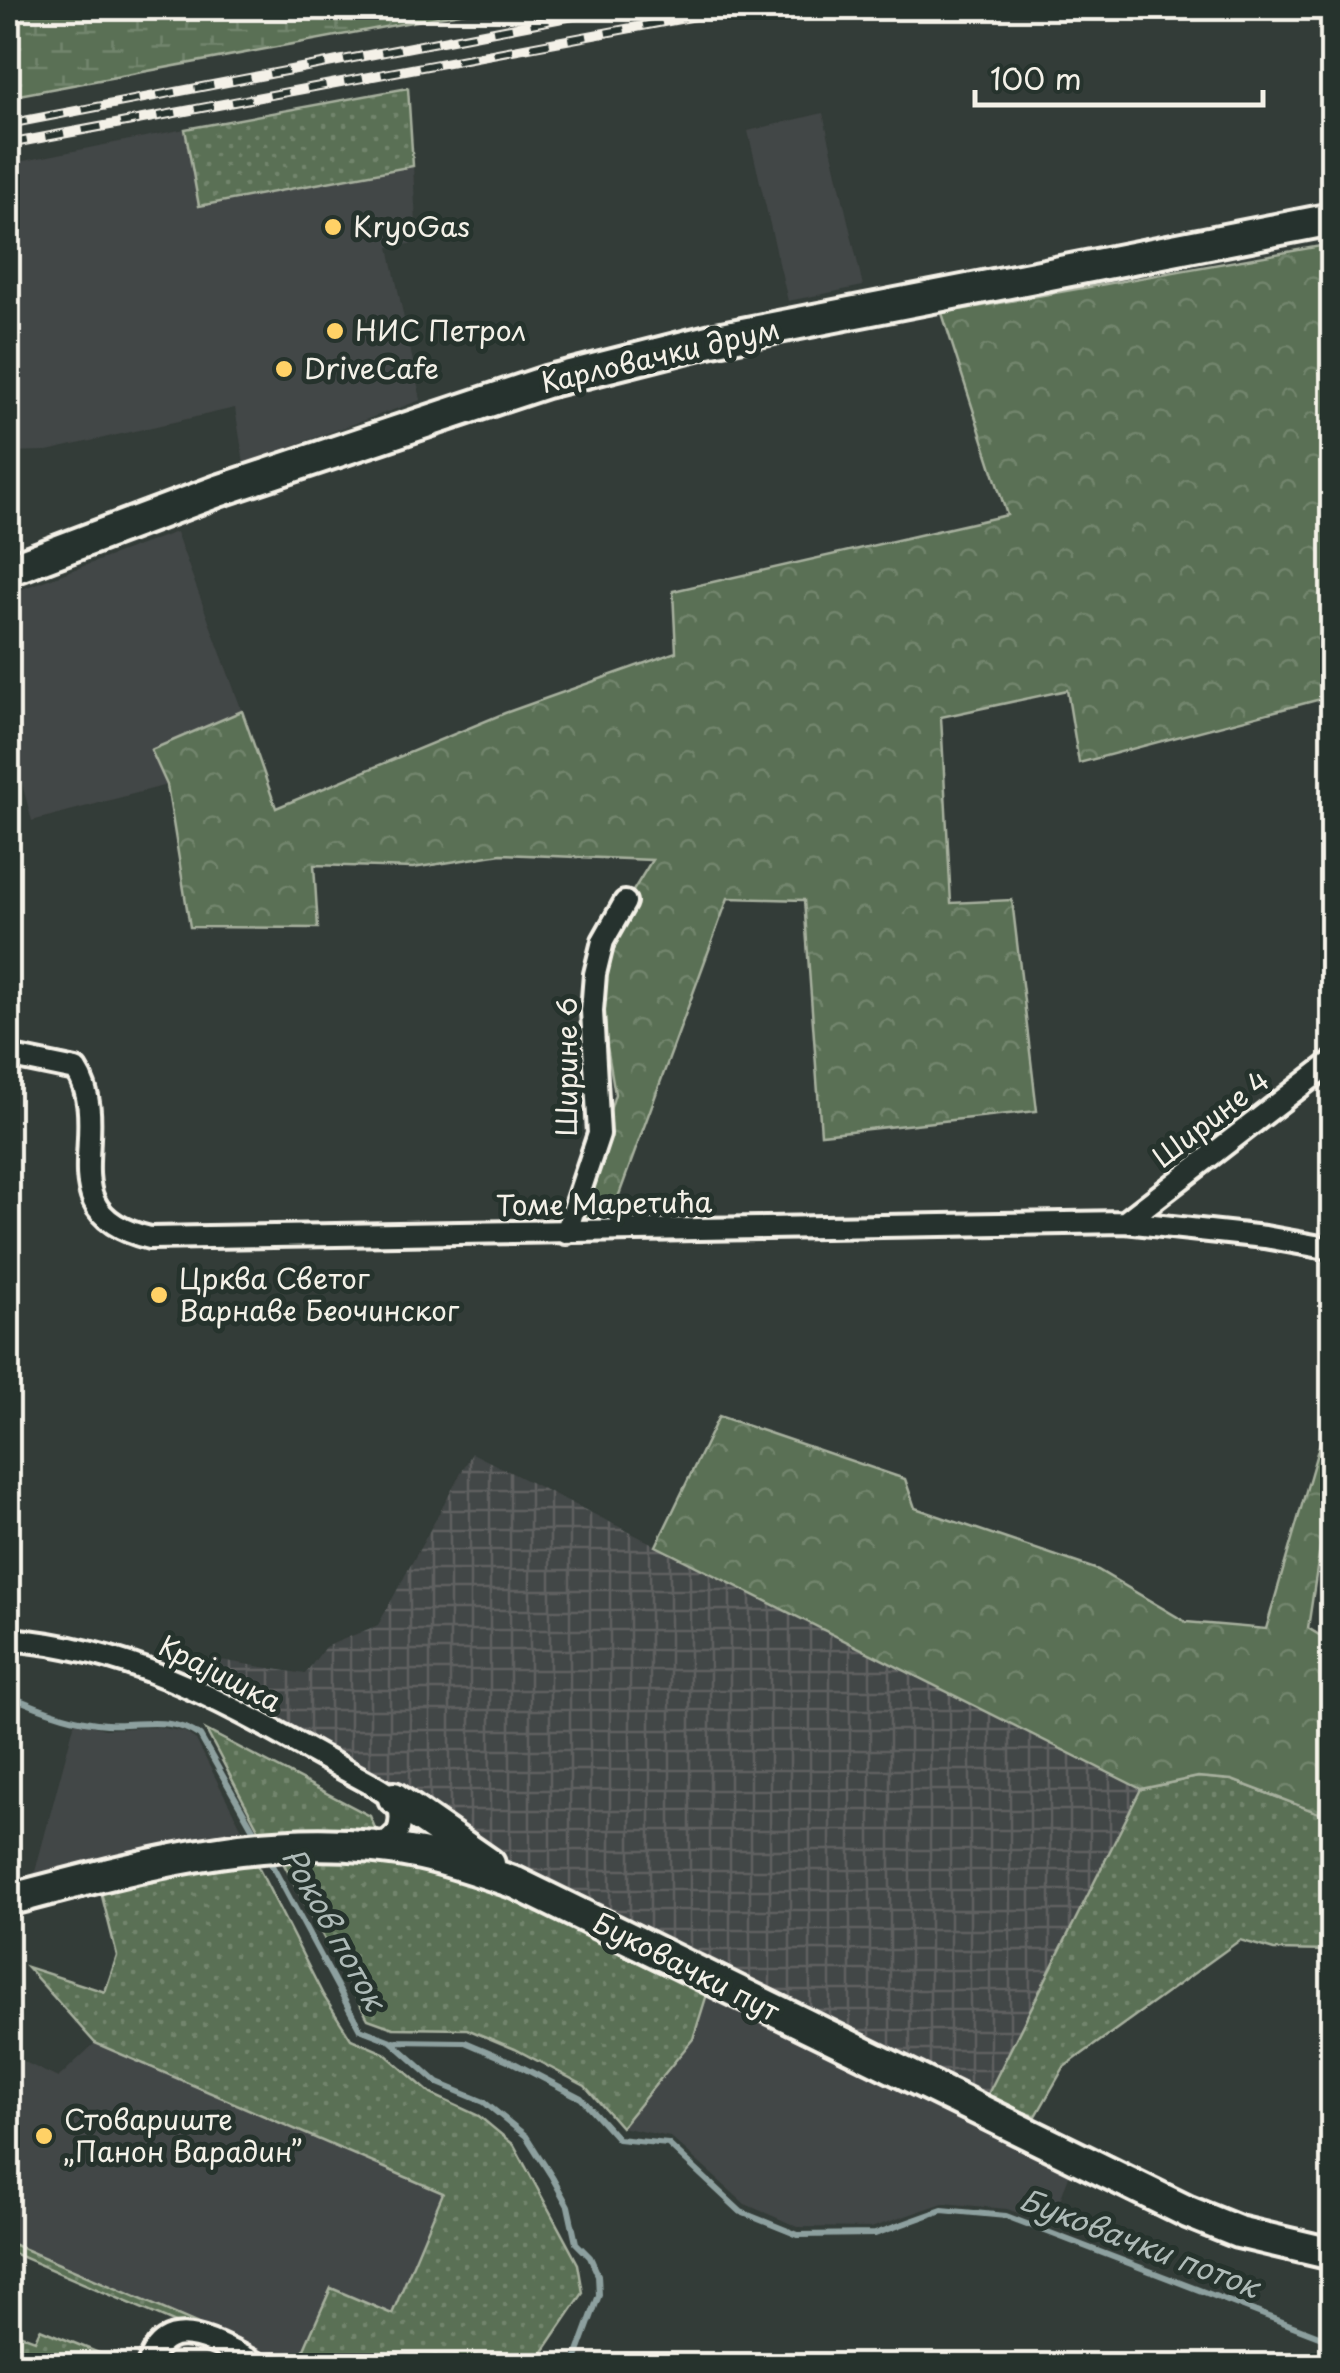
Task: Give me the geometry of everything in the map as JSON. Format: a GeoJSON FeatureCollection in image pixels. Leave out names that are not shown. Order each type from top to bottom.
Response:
{"type":"FeatureCollection","features":[{"type":"Feature","properties":{"kind":"street","name":"Карловачки друм"},"geometry":{"type":"LineString","coordinates":[[8,570],[218,491],[546,382],[712,340],[1332,219]]}},
{"type":"Feature","properties":{"kind":"street","name":"Ширине 6"},"geometry":{"type":"LineString","coordinates":[[566,1233],[599,1134],[592,1011],[595,974],[604,942],[625,902]]}},
{"type":"Feature","properties":{"kind":"street","name":"Томе Маретића"},"geometry":{"type":"LineString","coordinates":[[8,1056],[76,1070],[88,1102],[90,1193],[104,1217],[137,1235],[174,1240],[1125,1222],[1266,1236],[1332,1249]]}},
{"type":"Feature","properties":{"kind":"street","name":"Ширине 4"},"geometry":{"type":"LineString","coordinates":[[1125,1222],[1332,1062]]}},
{"type":"Feature","properties":{"kind":"street","name":"Крајишка"},"geometry":{"type":"LineString","coordinates":[[8,1639],[72,1646],[162,1673],[394,1798]]}},
{"type":"Feature","properties":{"kind":"street"},"geometry":{"type":"LineString","coordinates":[[380,1849],[392,1841],[402,1821],[394,1798]]}},
{"type":"Feature","properties":{"kind":"street"},"geometry":{"type":"LineString","coordinates":[[394,1798],[516,1882]]}},
{"type":"Feature","properties":{"kind":"street","name":"Буковачки пут"},"geometry":{"type":"LineString","coordinates":[[8,1900],[130,1868],[263,1847],[380,1849],[450,1860],[516,1882],[1188,2212],[1238,2232],[1332,2254]]}},
{"type":"Feature","properties":{"kind":"street"},"geometry":{"type":"LineString","coordinates":[[148,2366],[160,2342],[171,2335],[198,2335],[261,2366]]}},
{"type":"Feature","properties":{"kind":"shaded area"},"geometry":{"type":"Polygon","coordinates":[[[823,113],[863,286],[788,301],[748,131],[823,113]]]}},
{"type":"Feature","properties":{"kind":"shaded area"},"geometry":{"type":"Polygon","coordinates":[[[185,129],[199,206],[413,166],[417,243],[389,247],[421,400],[244,463],[235,408],[47,451],[8,452],[8,164],[185,129]]]}},
{"type":"Feature","properties":{"kind":"shaded area"},"geometry":{"type":"Polygon","coordinates":[[[176,532],[242,711],[151,749],[167,785],[32,821],[8,732],[8,594],[176,532]]]}},
{"type":"Feature","properties":{"kind":"shaded area"},"geometry":{"type":"Polygon","coordinates":[[[472,1453],[1141,1789],[985,2100],[600,1911],[194,1698],[196,1656],[305,1674],[325,1647],[378,1625],[472,1453]]]}},
{"type":"Feature","properties":{"kind":"shaded area"},"geometry":{"type":"Polygon","coordinates":[[[75,1721],[105,1729],[158,1727],[185,1732],[196,1740],[244,1833],[152,1847],[34,1875],[75,1721]]]}},
{"type":"Feature","properties":{"kind":"shaded area"},"geometry":{"type":"Polygon","coordinates":[[[708,1991],[1071,2170],[1051,2225],[1007,2209],[943,2203],[871,2228],[798,2227],[745,2204],[670,2137],[621,2127],[693,2039],[708,1991]]]}},
{"type":"Feature","properties":{"kind":"shaded area"},"geometry":{"type":"Polygon","coordinates":[[[95,2043],[444,2193],[392,2314],[331,2288],[295,2365],[8,2242],[8,2054],[58,2078],[95,2043]]]}},
{"type":"Feature","properties":{"kind":"green space"},"geometry":{"type":"Polygon","coordinates":[[[8,8],[487,8],[8,97],[8,8]]]}},
{"type":"Feature","properties":{"kind":"green space"},"geometry":{"type":"Polygon","coordinates":[[[408,88],[413,166],[199,206],[185,129],[408,88]]]}},
{"type":"Feature","properties":{"kind":"green space"},"geometry":{"type":"Polygon","coordinates":[[[1332,244],[1332,696],[1079,763],[1067,690],[941,717],[951,903],[1012,900],[1037,1111],[821,1134],[804,900],[728,898],[612,1214],[576,1221],[615,1094],[599,999],[625,904],[652,860],[501,854],[413,868],[314,865],[318,928],[190,927],[167,785],[151,750],[242,711],[276,808],[505,713],[676,652],[673,591],[1007,515],[942,313],[1332,244]]]}},
{"type":"Feature","properties":{"kind":"green space"},"geometry":{"type":"Polygon","coordinates":[[[1330,1408],[1332,1469],[1308,1628],[1332,1643],[1329,1817],[1232,1780],[1198,1777],[1141,1789],[656,1546],[719,1416],[905,1479],[915,1508],[1098,1570],[1186,1622],[1266,1629],[1330,1408]]]}},
{"type":"Feature","properties":{"kind":"green space"},"geometry":{"type":"Polygon","coordinates":[[[206,1730],[370,1816],[375,1828],[370,1839],[262,1836],[206,1730]]]}},
{"type":"Feature","properties":{"kind":"green space"},"geometry":{"type":"Polygon","coordinates":[[[1198,1777],[1232,1780],[1328,1816],[1332,1798],[1332,1951],[1274,1950],[1240,1940],[1064,2067],[1036,2116],[985,2100],[1141,1789],[1198,1777]]]}},
{"type":"Feature","properties":{"kind":"green space"},"geometry":{"type":"Polygon","coordinates":[[[302,1856],[414,1864],[510,1893],[708,1991],[693,2039],[621,2127],[585,2086],[515,2049],[467,2029],[393,2028],[368,2019],[281,1859],[302,1856]]]}},
{"type":"Feature","properties":{"kind":"green space"},"geometry":{"type":"Polygon","coordinates":[[[256,1863],[323,1995],[351,2039],[384,2053],[431,2094],[479,2116],[514,2145],[578,2264],[583,2293],[534,2365],[297,2365],[331,2288],[392,2314],[443,2193],[95,2043],[27,1967],[105,1992],[117,1956],[101,1892],[174,1875],[256,1863]]]}},
{"type":"Feature","properties":{"kind":"green space"},"geometry":{"type":"Polygon","coordinates":[[[8,2242],[194,2322],[178,2324],[8,2251],[8,2242]]]}},
{"type":"Feature","properties":{"kind":"green space"},"geometry":{"type":"Polygon","coordinates":[[[40,2329],[128,2365],[8,2365],[8,2330],[35,2340],[40,2329]]]}},
{"type":"Feature","properties":{"kind":"waterway","name":"Роков поток"},"geometry":{"type":"LineString","coordinates":[[8,1695],[82,1721],[166,1724],[200,1736],[258,1838]]}},
{"type":"Feature","properties":{"kind":"waterway","name":"Роков поток"},"geometry":{"type":"LineString","coordinates":[[268,1858],[360,2029],[391,2041],[438,2083],[484,2102],[526,2136],[552,2177],[568,2206],[576,2243],[590,2257],[598,2275],[599,2295],[573,2366]]}},
{"type":"Feature","properties":{"kind":"waterway","name":"Буковачки поток"},"geometry":{"type":"LineString","coordinates":[[391,2041],[465,2042],[510,2061],[581,2098],[618,2139],[668,2144],[741,2212],[798,2235],[875,2234],[942,2210],[1006,2216],[1332,2341]]}},
{"type":"Feature","properties":{"kind":"railway"},"geometry":{"type":"LineString","coordinates":[[8,124],[615,8]]}},
{"type":"Feature","properties":{"kind":"railway"},"geometry":{"type":"LineString","coordinates":[[8,144],[739,8]]}},
{"type":"Feature","properties":{"kind":"place","name":"KryoGas"},"geometry":{"type":"Point","coordinates":[333,227]}},
{"type":"Feature","properties":{"kind":"place","name":"НИС Петрол"},"geometry":{"type":"Point","coordinates":[335,331]}},
{"type":"Feature","properties":{"kind":"place","name":"DriveCafe"},"geometry":{"type":"Point","coordinates":[284,369]}},
{"type":"Feature","properties":{"kind":"place","name":"Црква Светог Варнаве Беочинског"},"geometry":{"type":"Point","coordinates":[159,1295]}},
{"type":"Feature","properties":{"kind":"place","name":"Стовариште „Панон Варадин”"},"geometry":{"type":"Point","coordinates":[44,2136]}}]}
